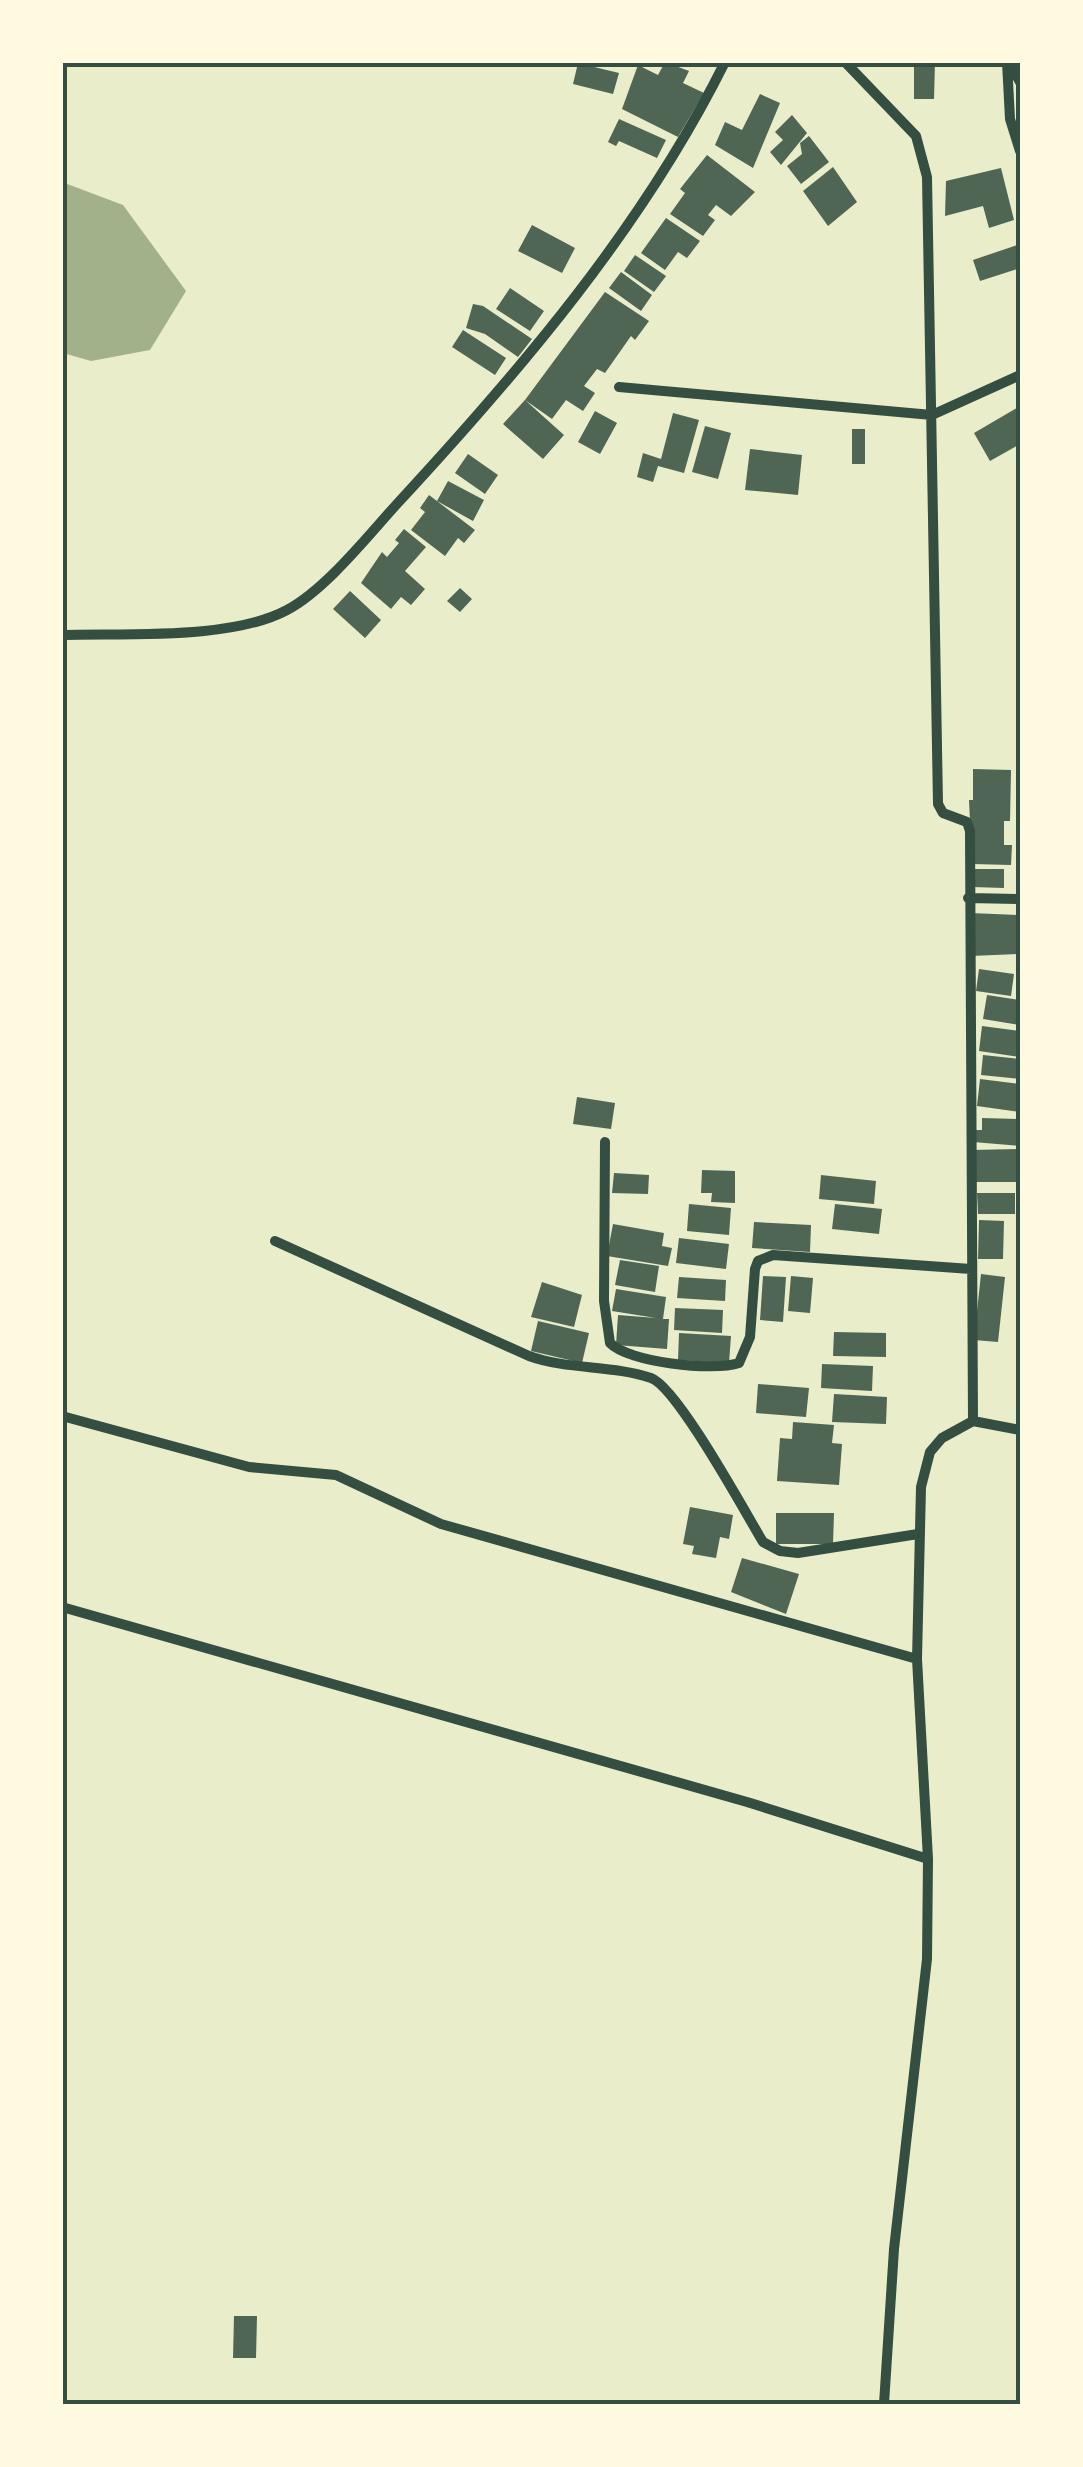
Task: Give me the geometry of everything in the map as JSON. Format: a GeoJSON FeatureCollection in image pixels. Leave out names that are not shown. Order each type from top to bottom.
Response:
{"type":"FeatureCollection","features":[{"type":"Feature","properties":{"kind":"street"},"geometry":{"type":"LineString","coordinates":[[62,635],[254,623],[302,600],[434,464],[585,282],[649,194],[725,62]]}},
{"type":"Feature","properties":{"kind":"street"},"geometry":{"type":"LineString","coordinates":[[844,62],[916,136],[926,162],[938,808],[967,822],[970,846],[973,1421]]}},
{"type":"Feature","properties":{"kind":"street"},"geometry":{"type":"LineString","coordinates":[[1008,62],[1020,82]]}},
{"type":"Feature","properties":{"kind":"street"},"geometry":{"type":"LineString","coordinates":[[1008,62],[1020,151]]}},
{"type":"Feature","properties":{"kind":"street"},"geometry":{"type":"LineString","coordinates":[[619,387],[932,415],[1020,375]]}},
{"type":"Feature","properties":{"kind":"street"},"geometry":{"type":"LineString","coordinates":[[968,898],[1020,899]]}},
{"type":"Feature","properties":{"kind":"street"},"geometry":{"type":"LineString","coordinates":[[605,1142],[604,1301],[610,1343],[627,1356],[715,1365],[739,1363],[750,1337],[755,1268],[766,1257],[971,1268]]}},
{"type":"Feature","properties":{"kind":"street"},"geometry":{"type":"LineString","coordinates":[[275,1241],[529,1356],[566,1367],[652,1378],[677,1403],[764,1542],[780,1551],[798,1553],[918,1534]]}},
{"type":"Feature","properties":{"kind":"street"},"geometry":{"type":"LineString","coordinates":[[62,1416],[249,1468],[336,1475],[441,1524],[917,1659]]}},
{"type":"Feature","properties":{"kind":"street"},"geometry":{"type":"LineString","coordinates":[[884,2404],[894,2249],[927,1960],[928,1859],[917,1659],[921,1487],[930,1452],[942,1438],[973,1421],[1020,1430]]}},
{"type":"Feature","properties":{"kind":"street"},"geometry":{"type":"LineString","coordinates":[[62,1607],[748,1802],[928,1859]]}},
{"type":"Feature","properties":{"kind":"shaded area"},"geometry":{"type":"Polygon","coordinates":[[[62,182],[123,205],[186,291],[150,350],[91,361],[63,353],[62,182]]]}},
{"type":"Feature","properties":{"kind":"building"},"geometry":{"type":"Polygon","coordinates":[[[665,62],[689,71],[683,83],[704,93],[678,137],[622,109],[638,65],[658,75],[665,62]]]}},
{"type":"Feature","properties":{"kind":"building"},"geometry":{"type":"Polygon","coordinates":[[[914,62],[935,62],[934,99],[914,99],[914,62]]]}},
{"type":"Feature","properties":{"kind":"building"},"geometry":{"type":"Polygon","coordinates":[[[578,63],[619,73],[613,94],[573,84],[578,63]]]}},
{"type":"Feature","properties":{"kind":"building"},"geometry":{"type":"Polygon","coordinates":[[[760,94],[780,103],[753,168],[715,145],[725,122],[742,130],[760,94]]]}},
{"type":"Feature","properties":{"kind":"building"},"geometry":{"type":"Polygon","coordinates":[[[792,115],[807,133],[781,165],[770,152],[783,140],[775,132],[792,115]]]}},
{"type":"Feature","properties":{"kind":"building"},"geometry":{"type":"Polygon","coordinates":[[[619,119],[666,140],[657,158],[619,141],[616,146],[608,142],[619,119]]]}},
{"type":"Feature","properties":{"kind":"building"},"geometry":{"type":"Polygon","coordinates":[[[809,136],[829,162],[801,184],[787,166],[802,154],[800,143],[809,136]]]}},
{"type":"Feature","properties":{"kind":"building"},"geometry":{"type":"Polygon","coordinates":[[[707,155],[755,192],[731,216],[716,205],[708,215],[715,220],[703,236],[670,214],[685,193],[680,189],[707,155]]]}},
{"type":"Feature","properties":{"kind":"building"},"geometry":{"type":"Polygon","coordinates":[[[833,167],[857,202],[828,226],[803,191],[833,167]]]}},
{"type":"Feature","properties":{"kind":"building"},"geometry":{"type":"Polygon","coordinates":[[[1001,168],[1014,220],[989,228],[983,206],[945,216],[946,181],[1001,168]]]}},
{"type":"Feature","properties":{"kind":"building"},"geometry":{"type":"Polygon","coordinates":[[[666,218],[700,241],[687,258],[678,252],[665,270],[641,253],[666,218]]]}},
{"type":"Feature","properties":{"kind":"building"},"geometry":{"type":"Polygon","coordinates":[[[532,225],[575,248],[562,273],[518,251],[532,225]]]}},
{"type":"Feature","properties":{"kind":"building"},"geometry":{"type":"Polygon","coordinates":[[[1020,244],[1020,268],[980,281],[973,260],[1020,244]]]}},
{"type":"Feature","properties":{"kind":"building"},"geometry":{"type":"Polygon","coordinates":[[[635,255],[666,276],[654,292],[624,271],[635,255]]]}},
{"type":"Feature","properties":{"kind":"building"},"geometry":{"type":"Polygon","coordinates":[[[621,272],[652,295],[641,311],[609,288],[621,272]]]}},
{"type":"Feature","properties":{"kind":"building"},"geometry":{"type":"Polygon","coordinates":[[[510,288],[544,311],[530,331],[496,309],[510,288]]]}},
{"type":"Feature","properties":{"kind":"building"},"geometry":{"type":"Polygon","coordinates":[[[605,292],[649,321],[635,340],[631,336],[605,373],[597,369],[584,386],[595,393],[583,411],[566,400],[552,419],[525,400],[605,292]]]}},
{"type":"Feature","properties":{"kind":"building"},"geometry":{"type":"Polygon","coordinates":[[[473,304],[483,306],[532,339],[518,357],[485,334],[466,328],[473,304]]]}},
{"type":"Feature","properties":{"kind":"building"},"geometry":{"type":"Polygon","coordinates":[[[463,330],[506,358],[495,375],[452,347],[463,330]]]}},
{"type":"Feature","properties":{"kind":"building"},"geometry":{"type":"Polygon","coordinates":[[[525,400],[564,435],[543,459],[503,424],[525,400]]]}},
{"type":"Feature","properties":{"kind":"building"},"geometry":{"type":"Polygon","coordinates":[[[1020,406],[1020,444],[990,461],[974,433],[1020,406]]]}},
{"type":"Feature","properties":{"kind":"building"},"geometry":{"type":"Polygon","coordinates":[[[595,411],[617,423],[600,454],[578,442],[595,411]]]}},
{"type":"Feature","properties":{"kind":"building"},"geometry":{"type":"Polygon","coordinates":[[[673,413],[699,420],[684,473],[658,466],[653,482],[637,477],[643,453],[661,459],[673,413]]]}},
{"type":"Feature","properties":{"kind":"building"},"geometry":{"type":"Polygon","coordinates":[[[705,426],[731,433],[718,479],[692,472],[705,426]]]}},
{"type":"Feature","properties":{"kind":"building"},"geometry":{"type":"Polygon","coordinates":[[[852,429],[865,429],[865,464],[852,464],[852,429]]]}},
{"type":"Feature","properties":{"kind":"building"},"geometry":{"type":"Polygon","coordinates":[[[750,449],[802,455],[798,495],[745,490],[750,449]]]}},
{"type":"Feature","properties":{"kind":"building"},"geometry":{"type":"Polygon","coordinates":[[[468,454],[498,475],[485,494],[455,473],[468,454]]]}},
{"type":"Feature","properties":{"kind":"building"},"geometry":{"type":"Polygon","coordinates":[[[448,481],[484,500],[473,521],[437,501],[448,481]]]}},
{"type":"Feature","properties":{"kind":"building"},"geometry":{"type":"Polygon","coordinates":[[[429,495],[475,530],[464,543],[458,538],[445,556],[411,530],[425,512],[420,508],[429,495]]]}},
{"type":"Feature","properties":{"kind":"building"},"geometry":{"type":"Polygon","coordinates":[[[404,529],[426,547],[405,571],[425,589],[411,605],[401,597],[391,609],[361,583],[382,552],[387,557],[399,543],[395,540],[404,529]]]}},
{"type":"Feature","properties":{"kind":"building"},"geometry":{"type":"Polygon","coordinates":[[[460,588],[472,599],[460,612],[447,601],[460,588]]]}},
{"type":"Feature","properties":{"kind":"building"},"geometry":{"type":"Polygon","coordinates":[[[350,591],[381,620],[365,638],[333,609],[350,591]]]}},
{"type":"Feature","properties":{"kind":"building"},"geometry":{"type":"Polygon","coordinates":[[[973,769],[1011,770],[1010,821],[1004,821],[1004,845],[1012,845],[1011,865],[972,864],[969,800],[973,800],[973,769]]]}},
{"type":"Feature","properties":{"kind":"building"},"geometry":{"type":"Polygon","coordinates":[[[972,869],[1004,869],[1004,888],[972,887],[972,869]]]}},
{"type":"Feature","properties":{"kind":"building"},"geometry":{"type":"Polygon","coordinates":[[[970,913],[1019,915],[1020,954],[971,956],[970,913]]]}},
{"type":"Feature","properties":{"kind":"building"},"geometry":{"type":"Polygon","coordinates":[[[979,969],[1014,974],[1011,996],[976,991],[979,969]]]}},
{"type":"Feature","properties":{"kind":"building"},"geometry":{"type":"Polygon","coordinates":[[[987,995],[1020,1000],[1020,1025],[983,1019],[987,995]]]}},
{"type":"Feature","properties":{"kind":"building"},"geometry":{"type":"Polygon","coordinates":[[[982,1026],[1020,1031],[1020,1057],[979,1051],[982,1026]]]}},
{"type":"Feature","properties":{"kind":"building"},"geometry":{"type":"Polygon","coordinates":[[[983,1055],[1020,1059],[1020,1079],[981,1075],[983,1055]]]}},
{"type":"Feature","properties":{"kind":"building"},"geometry":{"type":"Polygon","coordinates":[[[980,1079],[1020,1084],[1020,1112],[977,1106],[980,1079]]]}},
{"type":"Feature","properties":{"kind":"building"},"geometry":{"type":"Polygon","coordinates":[[[577,1097],[615,1103],[611,1129],[573,1124],[577,1097]]]}},
{"type":"Feature","properties":{"kind":"building"},"geometry":{"type":"Polygon","coordinates":[[[982,1118],[1020,1119],[1020,1146],[973,1142],[973,1130],[982,1130],[982,1118]]]}},
{"type":"Feature","properties":{"kind":"building"},"geometry":{"type":"Polygon","coordinates":[[[1020,1149],[1020,1182],[973,1182],[971,1150],[1020,1149]]]}},
{"type":"Feature","properties":{"kind":"building"},"geometry":{"type":"Polygon","coordinates":[[[702,1170],[735,1171],[735,1203],[711,1202],[712,1193],[701,1193],[702,1170]]]}},
{"type":"Feature","properties":{"kind":"building"},"geometry":{"type":"Polygon","coordinates":[[[614,1173],[649,1175],[648,1194],[612,1193],[614,1173]]]}},
{"type":"Feature","properties":{"kind":"building"},"geometry":{"type":"Polygon","coordinates":[[[821,1175],[876,1181],[874,1204],[819,1199],[821,1175]]]}},
{"type":"Feature","properties":{"kind":"building"},"geometry":{"type":"Polygon","coordinates":[[[977,1193],[1015,1193],[1015,1214],[978,1214],[977,1193]]]}},
{"type":"Feature","properties":{"kind":"building"},"geometry":{"type":"Polygon","coordinates":[[[689,1204],[731,1208],[729,1235],[687,1231],[689,1204]]]}},
{"type":"Feature","properties":{"kind":"building"},"geometry":{"type":"Polygon","coordinates":[[[835,1204],[882,1209],[879,1234],[832,1229],[835,1204]]]}},
{"type":"Feature","properties":{"kind":"building"},"geometry":{"type":"Polygon","coordinates":[[[979,1220],[1004,1221],[1003,1259],[978,1259],[979,1220]]]}},
{"type":"Feature","properties":{"kind":"building"},"geometry":{"type":"Polygon","coordinates":[[[754,1222],[811,1225],[810,1252],[752,1248],[754,1222]]]}},
{"type":"Feature","properties":{"kind":"building"},"geometry":{"type":"Polygon","coordinates":[[[613,1224],[664,1233],[662,1246],[672,1248],[668,1266],[607,1256],[613,1224]]]}},
{"type":"Feature","properties":{"kind":"building"},"geometry":{"type":"Polygon","coordinates":[[[679,1238],[729,1244],[726,1269],[676,1263],[679,1238]]]}},
{"type":"Feature","properties":{"kind":"building"},"geometry":{"type":"Polygon","coordinates":[[[620,1260],[659,1266],[655,1292],[615,1285],[620,1260]]]}},
{"type":"Feature","properties":{"kind":"building"},"geometry":{"type":"Polygon","coordinates":[[[981,1274],[1005,1277],[998,1342],[974,1340],[981,1274]]]}},
{"type":"Feature","properties":{"kind":"building"},"geometry":{"type":"Polygon","coordinates":[[[763,1276],[786,1277],[783,1322],[760,1320],[763,1276]]]}},
{"type":"Feature","properties":{"kind":"building"},"geometry":{"type":"Polygon","coordinates":[[[791,1276],[813,1278],[810,1313],[788,1311],[791,1276]]]}},
{"type":"Feature","properties":{"kind":"building"},"geometry":{"type":"Polygon","coordinates":[[[679,1277],[726,1280],[725,1301],[677,1298],[679,1277]]]}},
{"type":"Feature","properties":{"kind":"building"},"geometry":{"type":"Polygon","coordinates":[[[542,1282],[582,1295],[574,1327],[531,1317],[542,1282]]]}},
{"type":"Feature","properties":{"kind":"building"},"geometry":{"type":"Polygon","coordinates":[[[616,1289],[666,1297],[663,1319],[669,1319],[667,1349],[616,1345],[618,1315],[656,1318],[612,1311],[616,1289]]]}},
{"type":"Feature","properties":{"kind":"building"},"geometry":{"type":"Polygon","coordinates":[[[675,1308],[723,1310],[722,1333],[674,1330],[675,1308]]]}},
{"type":"Feature","properties":{"kind":"building"},"geometry":{"type":"Polygon","coordinates":[[[538,1321],[589,1333],[582,1363],[531,1351],[538,1321]]]}},
{"type":"Feature","properties":{"kind":"building"},"geometry":{"type":"Polygon","coordinates":[[[834,1332],[886,1333],[886,1357],[833,1356],[834,1332]]]}},
{"type":"Feature","properties":{"kind":"building"},"geometry":{"type":"Polygon","coordinates":[[[679,1333],[731,1336],[729,1363],[678,1360],[679,1333]]]}},
{"type":"Feature","properties":{"kind":"building"},"geometry":{"type":"Polygon","coordinates":[[[822,1364],[873,1366],[872,1391],[821,1388],[822,1364]]]}},
{"type":"Feature","properties":{"kind":"building"},"geometry":{"type":"Polygon","coordinates":[[[758,1384],[809,1388],[806,1417],[756,1413],[758,1384]]]}},
{"type":"Feature","properties":{"kind":"building"},"geometry":{"type":"Polygon","coordinates":[[[834,1394],[887,1397],[886,1424],[832,1422],[834,1394]]]}},
{"type":"Feature","properties":{"kind":"building"},"geometry":{"type":"Polygon","coordinates":[[[793,1422],[834,1425],[832,1443],[842,1444],[839,1485],[777,1481],[780,1438],[792,1439],[793,1422]]]}},
{"type":"Feature","properties":{"kind":"building"},"geometry":{"type":"Polygon","coordinates":[[[690,1507],[733,1515],[729,1539],[720,1537],[716,1558],[692,1554],[694,1546],[683,1544],[690,1507]]]}},
{"type":"Feature","properties":{"kind":"building"},"geometry":{"type":"Polygon","coordinates":[[[776,1513],[834,1513],[833,1544],[776,1544],[776,1513]]]}},
{"type":"Feature","properties":{"kind":"building"},"geometry":{"type":"Polygon","coordinates":[[[742,1558],[799,1574],[786,1614],[731,1592],[742,1558]]]}},
{"type":"Feature","properties":{"kind":"building"},"geometry":{"type":"Polygon","coordinates":[[[234,2316],[257,2316],[256,2358],[233,2358],[234,2316]]]}}]}
